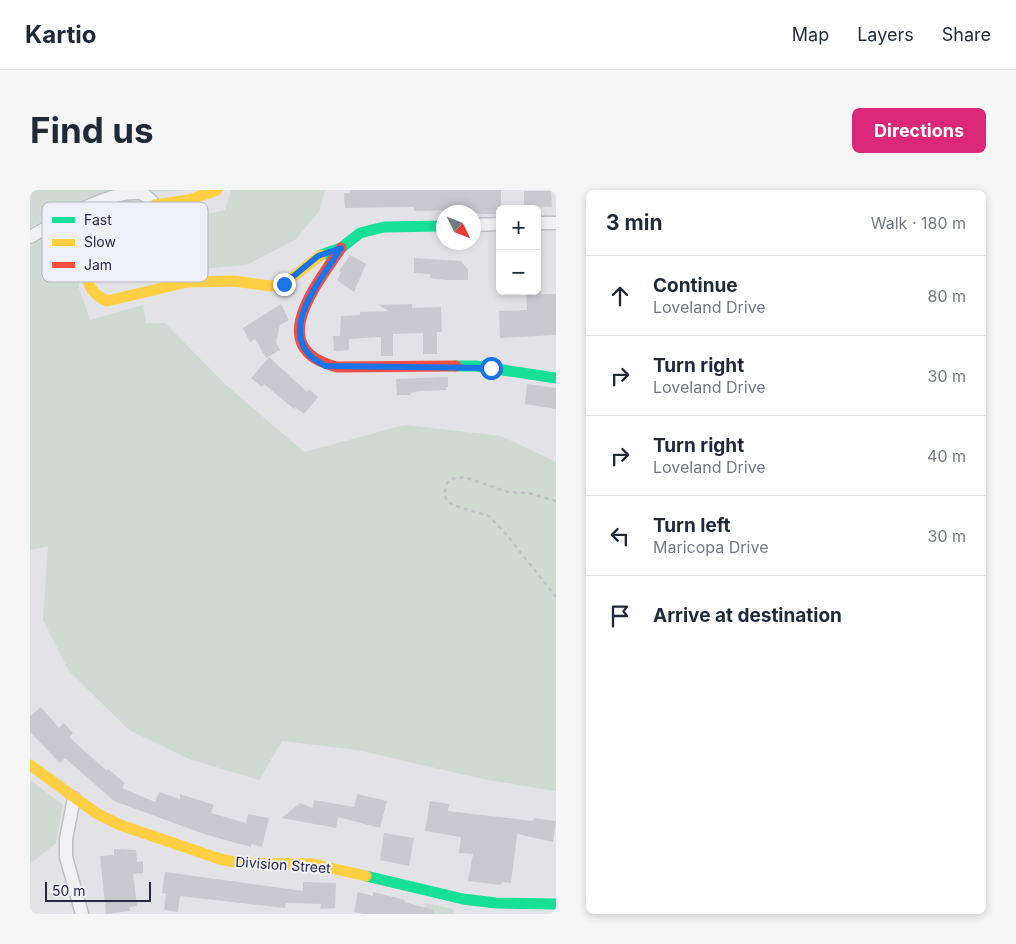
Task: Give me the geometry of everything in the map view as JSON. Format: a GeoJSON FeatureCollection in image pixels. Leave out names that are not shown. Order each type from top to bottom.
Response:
{"type":"FeatureCollection","features":[{"type":"Feature","properties":{"kind":"street"},"geometry":{"type":"LineString","coordinates":[[177,202],[217,190]]}},
{"type":"Feature","properties":{"kind":"street"},"geometry":{"type":"LineString","coordinates":[[91,202],[129,192],[142,193],[151,202]]}},
{"type":"Feature","properties":{"kind":"street"},"geometry":{"type":"LineString","coordinates":[[541,224],[556,223]]}},
{"type":"Feature","properties":{"kind":"street"},"geometry":{"type":"LineString","coordinates":[[481,225],[496,224]]}},
{"type":"Feature","properties":{"kind":"street"},"geometry":{"type":"LineString","coordinates":[[208,281],[234,280],[270,286],[284,284],[318,256],[341,248],[360,233],[374,228],[436,226]]}},
{"type":"Feature","properties":{"kind":"street"},"geometry":{"type":"LineString","coordinates":[[30,237],[42,230]]}},
{"type":"Feature","properties":{"kind":"street"},"geometry":{"type":"LineString","coordinates":[[341,248],[300,320],[302,343],[308,354],[317,361],[337,367],[476,366],[556,378]]}},
{"type":"Feature","properties":{"kind":"street"},"geometry":{"type":"LineString","coordinates":[[88,282],[89,288],[96,296],[107,301],[187,282]]}},
{"type":"Feature","properties":{"kind":"street","name":"Division Street"},"geometry":{"type":"LineString","coordinates":[[30,765],[96,814],[120,825],[229,861],[260,864],[314,864],[463,898],[496,903],[556,904]]}},
{"type":"Feature","properties":{"kind":"street"},"geometry":{"type":"LineString","coordinates":[[74,798],[66,839],[66,857],[82,914]]}},
{"type":"Feature","properties":{"kind":"path"},"geometry":{"type":"LineString","coordinates":[[556,501],[528,493],[508,492],[464,477],[451,479],[447,483],[444,495],[448,502],[456,506],[489,516],[506,534],[556,597]]}},
{"type":"Feature","properties":{"kind":"shaded area"},"geometry":{"type":"Polygon","coordinates":[[[30,190],[184,191],[116,192],[83,202],[42,202],[42,221],[30,227],[30,190]]]}},
{"type":"Feature","properties":{"kind":"shaded area"},"geometry":{"type":"Polygon","coordinates":[[[231,190],[325,190],[320,210],[295,240],[246,265],[208,268],[208,214],[225,210],[231,190]]]}},
{"type":"Feature","properties":{"kind":"shaded area"},"geometry":{"type":"Polygon","coordinates":[[[123,200],[143,200],[142,202],[117,202],[123,200]]]}},
{"type":"Feature","properties":{"kind":"shaded area"},"geometry":{"type":"Polygon","coordinates":[[[42,239],[42,282],[79,282],[79,288],[90,320],[143,305],[146,323],[165,323],[226,385],[304,452],[405,425],[501,436],[556,462],[556,791],[483,779],[357,750],[282,741],[259,780],[189,759],[129,730],[69,671],[43,620],[48,546],[30,550],[30,246],[42,239]]]}},
{"type":"Feature","properties":{"kind":"shaded area"},"geometry":{"type":"Polygon","coordinates":[[[30,780],[63,805],[56,843],[30,864],[30,780]]]}},
{"type":"Feature","properties":{"kind":"shaded area"},"geometry":{"type":"Polygon","coordinates":[[[425,903],[453,909],[453,914],[423,914],[425,903]]]}},
{"type":"Feature","properties":{"kind":"building"},"geometry":{"type":"Polygon","coordinates":[[[350,190],[501,190],[501,205],[496,205],[496,214],[481,214],[481,205],[436,205],[436,211],[414,211],[414,207],[345,208],[344,193],[350,193],[350,190]]]}},
{"type":"Feature","properties":{"kind":"building"},"geometry":{"type":"Polygon","coordinates":[[[524,191],[551,191],[552,207],[524,205],[524,191]]]}},
{"type":"Feature","properties":{"kind":"building"},"geometry":{"type":"Polygon","coordinates":[[[350,255],[366,264],[354,292],[337,280],[341,273],[339,271],[350,255]]]}},
{"type":"Feature","properties":{"kind":"building"},"geometry":{"type":"Polygon","coordinates":[[[414,258],[461,261],[468,270],[468,280],[430,278],[430,274],[414,273],[414,258]]]}},
{"type":"Feature","properties":{"kind":"building"},"geometry":{"type":"Polygon","coordinates":[[[556,294],[556,335],[500,338],[499,311],[527,310],[526,295],[556,294]]]}},
{"type":"Feature","properties":{"kind":"building"},"geometry":{"type":"Polygon","coordinates":[[[281,304],[289,320],[280,325],[276,342],[280,350],[266,358],[255,339],[250,342],[243,328],[281,304]]]}},
{"type":"Feature","properties":{"kind":"building"},"geometry":{"type":"Polygon","coordinates":[[[412,304],[412,308],[441,307],[442,332],[437,332],[437,354],[423,354],[423,333],[393,334],[393,356],[381,356],[381,337],[349,339],[349,350],[334,351],[333,336],[340,336],[341,316],[360,315],[360,312],[389,311],[378,305],[412,304]]]}},
{"type":"Feature","properties":{"kind":"building"},"geometry":{"type":"Polygon","coordinates":[[[269,357],[307,392],[309,389],[318,397],[304,414],[295,407],[294,409],[264,384],[262,387],[251,378],[269,357]]]}},
{"type":"Feature","properties":{"kind":"building"},"geometry":{"type":"Polygon","coordinates":[[[448,377],[448,387],[446,387],[446,390],[419,391],[410,393],[411,395],[397,395],[396,379],[448,377]]]}},
{"type":"Feature","properties":{"kind":"building"},"geometry":{"type":"Polygon","coordinates":[[[527,384],[556,388],[556,409],[525,404],[527,384]]]}},
{"type":"Feature","properties":{"kind":"building"},"geometry":{"type":"Polygon","coordinates":[[[41,707],[59,728],[64,723],[73,733],[69,737],[107,771],[108,769],[125,783],[122,788],[155,802],[159,792],[180,799],[180,794],[214,805],[211,813],[246,823],[248,814],[269,818],[262,847],[251,844],[251,847],[204,834],[114,801],[65,758],[60,763],[30,732],[30,716],[41,707]]]}},
{"type":"Feature","properties":{"kind":"building"},"geometry":{"type":"Polygon","coordinates":[[[357,794],[387,801],[380,828],[338,817],[336,828],[282,818],[300,803],[313,808],[314,800],[354,807],[357,794]]]}},
{"type":"Feature","properties":{"kind":"building"},"geometry":{"type":"Polygon","coordinates":[[[430,801],[449,804],[448,811],[533,821],[534,818],[556,821],[553,842],[517,834],[511,883],[502,882],[501,885],[468,881],[473,854],[459,853],[461,837],[425,831],[430,801]]]}},
{"type":"Feature","properties":{"kind":"building"},"geometry":{"type":"Polygon","coordinates":[[[384,833],[414,838],[409,866],[380,860],[384,833]]]}},
{"type":"Feature","properties":{"kind":"building"},"geometry":{"type":"Polygon","coordinates":[[[114,849],[136,850],[137,862],[143,861],[143,873],[133,874],[137,906],[130,907],[130,911],[106,914],[100,856],[114,855],[114,849]]]}},
{"type":"Feature","properties":{"kind":"building"},"geometry":{"type":"Polygon","coordinates":[[[165,872],[303,891],[303,882],[336,883],[335,908],[320,909],[321,904],[286,903],[285,908],[180,896],[178,912],[164,910],[166,894],[162,893],[165,872]]]}},
{"type":"Feature","properties":{"kind":"building"},"geometry":{"type":"Polygon","coordinates":[[[358,892],[373,896],[373,892],[405,900],[404,902],[434,910],[433,914],[364,914],[354,912],[358,892]]]}},
{"type":"Feature","properties":{"kind":"traffic: fast"},"geometry":{"type":"LineString","coordinates":[[321,255],[341,248],[360,233],[384,227],[436,226]]}},
{"type":"Feature","properties":{"kind":"traffic: fast"},"geometry":{"type":"LineString","coordinates":[[456,366],[476,366],[556,378]]}},
{"type":"Feature","properties":{"kind":"traffic: fast"},"geometry":{"type":"LineString","coordinates":[[366,876],[463,899],[496,903],[556,904]]}},
{"type":"Feature","properties":{"kind":"traffic: slow"},"geometry":{"type":"LineString","coordinates":[[175,202],[189,200],[217,190]]}},
{"type":"Feature","properties":{"kind":"traffic: slow"},"geometry":{"type":"LineString","coordinates":[[208,282],[234,281],[270,286],[284,284],[321,255]]}},
{"type":"Feature","properties":{"kind":"traffic: slow"},"geometry":{"type":"LineString","coordinates":[[89,282],[95,293],[107,301],[187,282]]}},
{"type":"Feature","properties":{"kind":"traffic: slow"},"geometry":{"type":"LineString","coordinates":[[30,765],[96,813],[120,825],[220,859],[239,863],[313,864],[366,876]]}},
{"type":"Feature","properties":{"kind":"traffic: jam"},"geometry":{"type":"LineString","coordinates":[[341,248],[320,279],[302,314],[299,331],[303,346],[315,358],[337,367],[456,366]]}},
{"type":"Feature","properties":{"kind":"route"},"geometry":{"type":"LineString","coordinates":[[284,284],[318,256],[341,248],[304,309],[300,320],[299,331],[302,343],[308,354],[326,366],[476,366],[491,368]]}}]}
